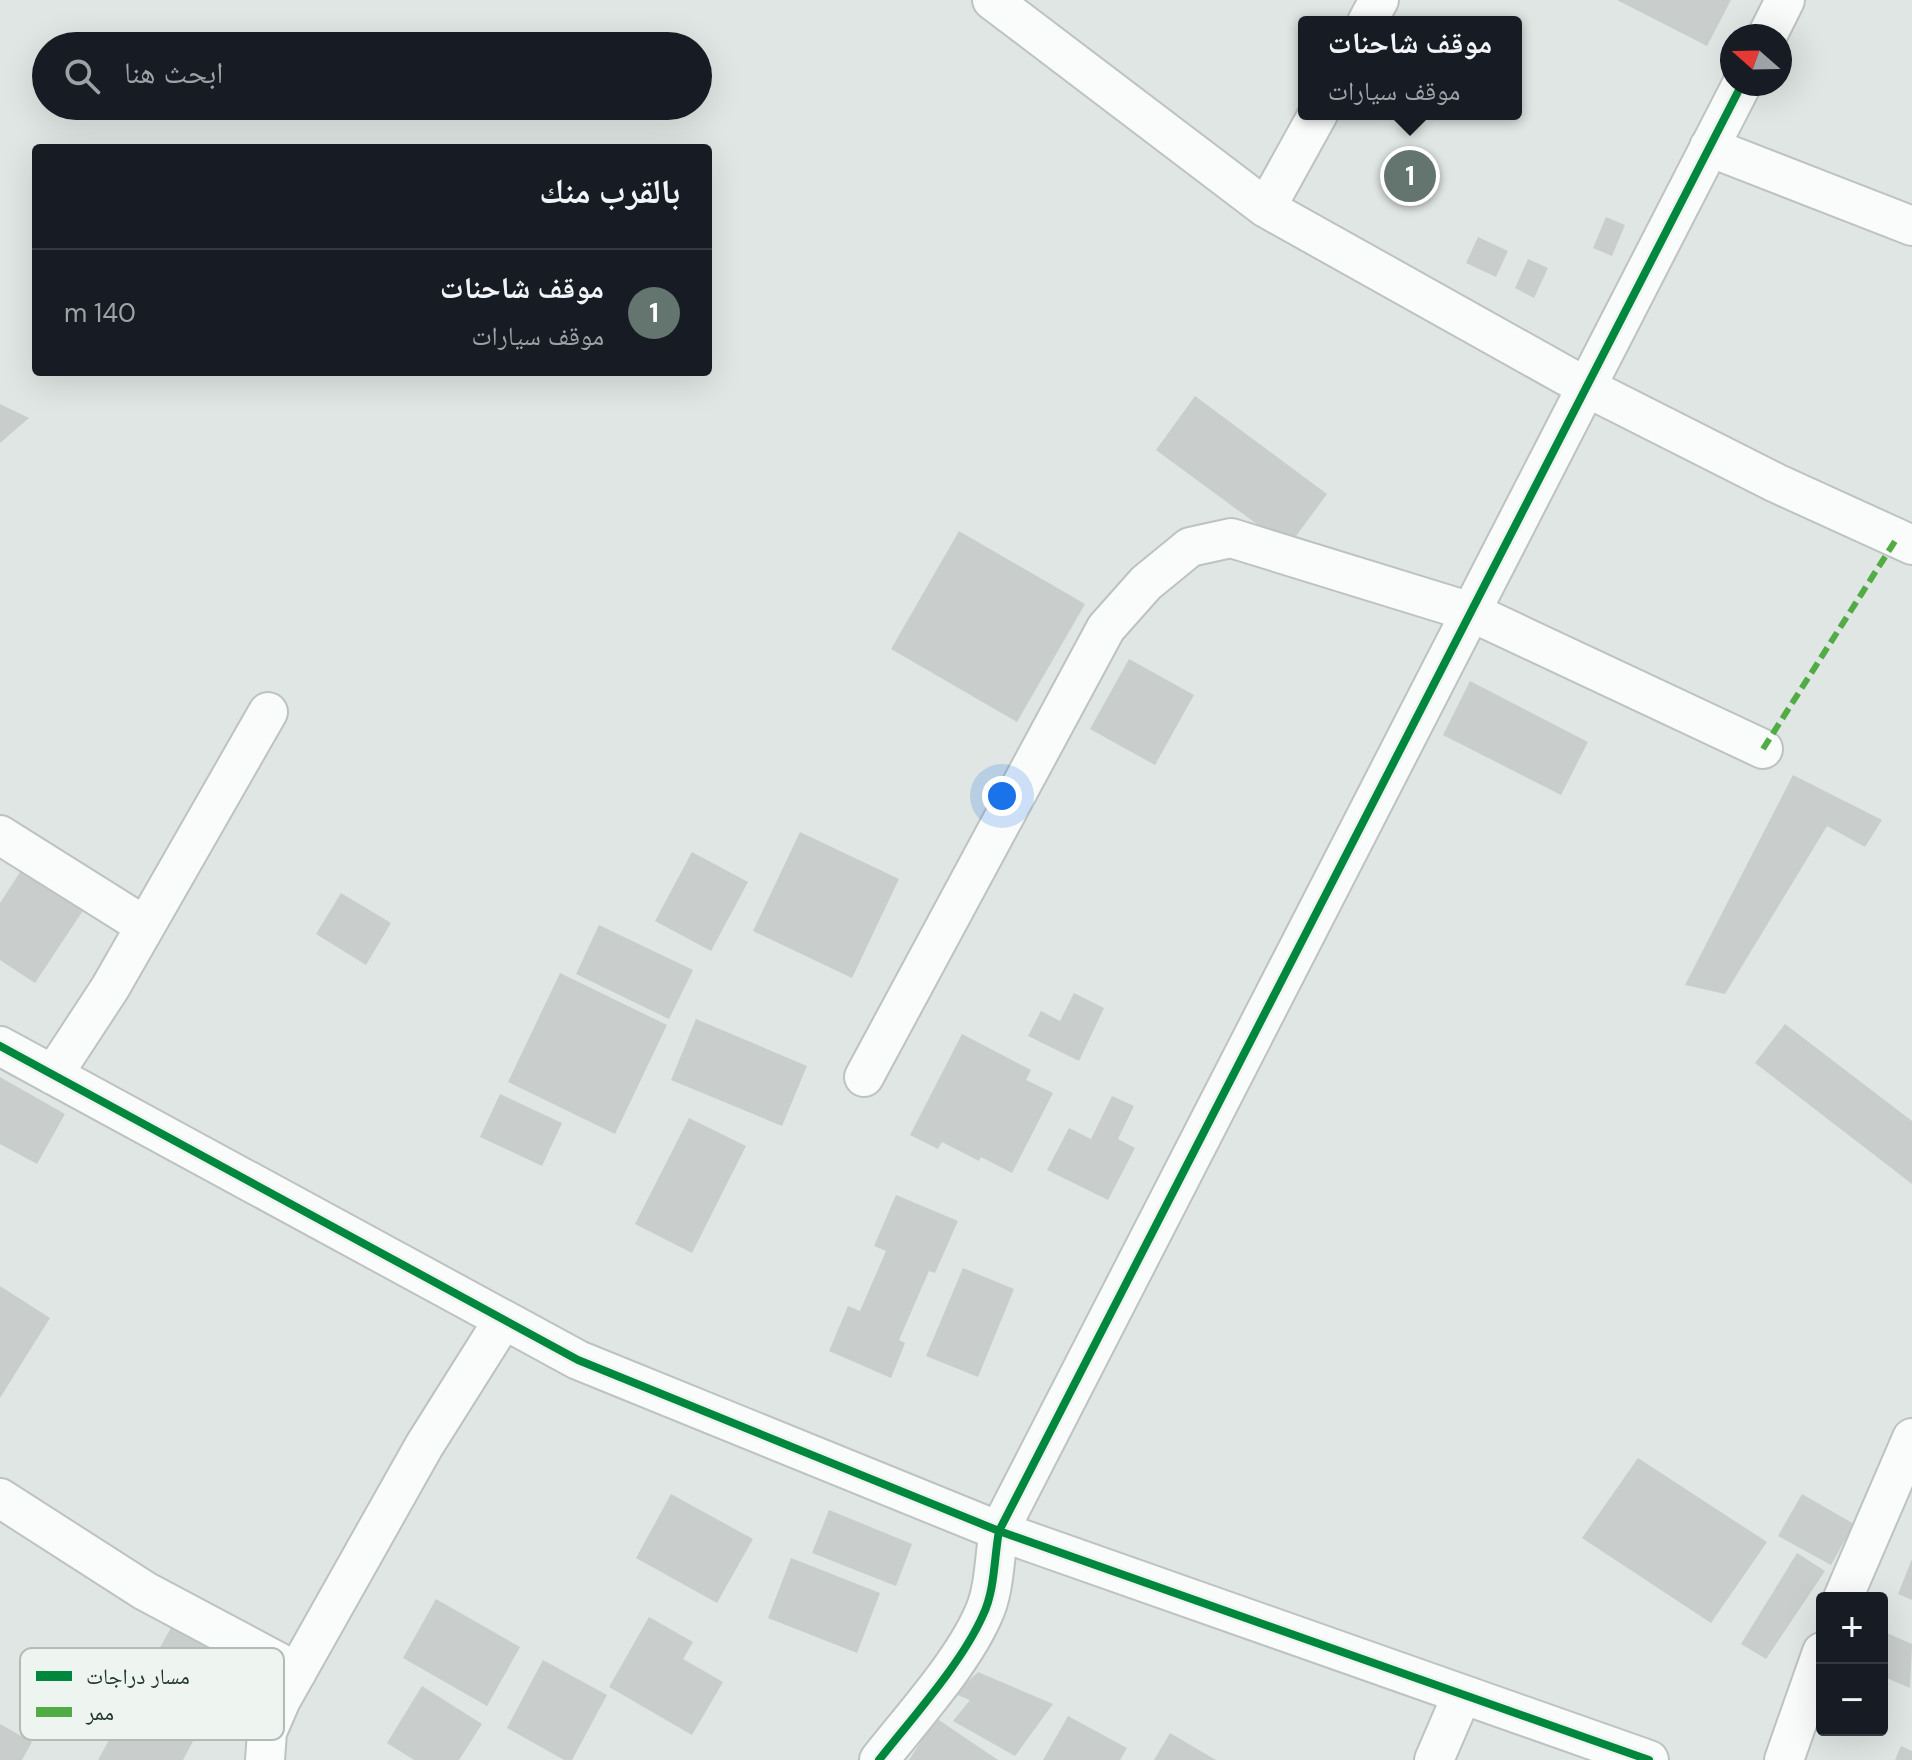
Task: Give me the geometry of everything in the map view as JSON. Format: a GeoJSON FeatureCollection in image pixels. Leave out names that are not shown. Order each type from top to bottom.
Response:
{"type":"FeatureCollection","features":[{"type":"Feature","properties":{"kind":"street"},"geometry":{"type":"LineString","coordinates":[[992,0],[1266,208],[1586,387],[1776,483],[1912,545]]}},
{"type":"Feature","properties":{"kind":"street"},"geometry":{"type":"LineString","coordinates":[[1773,24],[1785,0]]}},
{"type":"Feature","properties":{"kind":"street"},"geometry":{"type":"LineString","coordinates":[[879,1760],[941,1681],[983,1617],[991,1593],[999,1531],[1736,96]]}},
{"type":"Feature","properties":{"kind":"street"},"geometry":{"type":"LineString","coordinates":[[1266,208],[1315,120]]}},
{"type":"Feature","properties":{"kind":"street"},"geometry":{"type":"LineString","coordinates":[[1709,147],[1912,226]]}},
{"type":"Feature","properties":{"kind":"street"},"geometry":{"type":"LineString","coordinates":[[864,1077],[1106,628],[1146,583],[1190,547],[1231,538],[1471,612],[1763,749]]}},
{"type":"Feature","properties":{"kind":"street"},"geometry":{"type":"LineString","coordinates":[[53,1075],[145,926],[268,712]]}},
{"type":"Feature","properties":{"kind":"street"},"geometry":{"type":"LineString","coordinates":[[0,835],[145,926]]}},
{"type":"Feature","properties":{"kind":"street"},"geometry":{"type":"LineString","coordinates":[[0,1046],[502,1322],[578,1360],[999,1531],[1649,1760]]}},
{"type":"Feature","properties":{"kind":"street"},"geometry":{"type":"LineString","coordinates":[[284,1698],[424,1446],[502,1322]]}},
{"type":"Feature","properties":{"kind":"street"},"geometry":{"type":"LineString","coordinates":[[1846,1592],[1912,1438]]}},
{"type":"Feature","properties":{"kind":"street"},"geometry":{"type":"LineString","coordinates":[[0,1498],[145,1591],[252,1648]]}},
{"type":"Feature","properties":{"kind":"street"},"geometry":{"type":"LineString","coordinates":[[1784,1760],[1818,1664]]}},
{"type":"Feature","properties":{"kind":"street"},"geometry":{"type":"LineString","coordinates":[[284,1665],[297,1672]]}},
{"type":"Feature","properties":{"kind":"street"},"geometry":{"type":"LineString","coordinates":[[1434,1760],[1462,1695]]}},
{"type":"Feature","properties":{"kind":"street"},"geometry":{"type":"LineString","coordinates":[[265,1760],[266,1740]]}},
{"type":"Feature","properties":{"kind":"building"},"geometry":{"type":"Polygon","coordinates":[[[1617,0],[1731,0],[1707,46],[1617,0]]]}},
{"type":"Feature","properties":{"kind":"building"},"geometry":{"type":"Polygon","coordinates":[[[1606,217],[1625,225],[1612,256],[1593,248],[1606,217]]]}},
{"type":"Feature","properties":{"kind":"building"},"geometry":{"type":"Polygon","coordinates":[[[1478,237],[1508,251],[1496,277],[1466,263],[1478,237]]]}},
{"type":"Feature","properties":{"kind":"building"},"geometry":{"type":"Polygon","coordinates":[[[1528,259],[1548,268],[1534,298],[1515,288],[1528,259]]]}},
{"type":"Feature","properties":{"kind":"building"},"geometry":{"type":"Polygon","coordinates":[[[1195,396],[1327,494],[1288,547],[1156,450],[1195,396]]]}},
{"type":"Feature","properties":{"kind":"building"},"geometry":{"type":"Polygon","coordinates":[[[0,404],[29,418],[0,443],[0,404]]]}},
{"type":"Feature","properties":{"kind":"building"},"geometry":{"type":"Polygon","coordinates":[[[959,531],[1085,604],[1017,722],[891,649],[959,531]]]}},
{"type":"Feature","properties":{"kind":"building"},"geometry":{"type":"Polygon","coordinates":[[[1129,659],[1194,695],[1155,765],[1090,729],[1129,659]]]}},
{"type":"Feature","properties":{"kind":"building"},"geometry":{"type":"Polygon","coordinates":[[[1470,681],[1588,742],[1561,795],[1443,735],[1470,681]]]}},
{"type":"Feature","properties":{"kind":"building"},"geometry":{"type":"Polygon","coordinates":[[[1793,775],[1882,820],[1865,847],[1827,826],[1725,994],[1685,985],[1793,775]]]}},
{"type":"Feature","properties":{"kind":"building"},"geometry":{"type":"Polygon","coordinates":[[[800,832],[899,879],[852,978],[753,931],[800,832]]]}},
{"type":"Feature","properties":{"kind":"building"},"geometry":{"type":"Polygon","coordinates":[[[692,852],[748,882],[711,951],[655,921],[692,852]]]}},
{"type":"Feature","properties":{"kind":"building"},"geometry":{"type":"Polygon","coordinates":[[[24,866],[86,906],[35,983],[0,960],[0,903],[24,866]]]}},
{"type":"Feature","properties":{"kind":"building"},"geometry":{"type":"Polygon","coordinates":[[[341,893],[391,923],[366,965],[316,934],[341,893]]]}},
{"type":"Feature","properties":{"kind":"building"},"geometry":{"type":"Polygon","coordinates":[[[599,925],[693,970],[669,1019],[576,974],[599,925]]]}},
{"type":"Feature","properties":{"kind":"building"},"geometry":{"type":"Polygon","coordinates":[[[560,973],[667,1025],[615,1134],[508,1082],[560,973]]]}},
{"type":"Feature","properties":{"kind":"building"},"geometry":{"type":"Polygon","coordinates":[[[1074,993],[1104,1008],[1079,1061],[1028,1036],[1041,1011],[1060,1021],[1074,993]]]}},
{"type":"Feature","properties":{"kind":"building"},"geometry":{"type":"Polygon","coordinates":[[[696,1019],[807,1066],[782,1126],[671,1080],[696,1019]]]}},
{"type":"Feature","properties":{"kind":"building"},"geometry":{"type":"Polygon","coordinates":[[[1785,1024],[1912,1121],[1912,1184],[1755,1063],[1785,1024]]]}},
{"type":"Feature","properties":{"kind":"building"},"geometry":{"type":"Polygon","coordinates":[[[962,1034],[1031,1070],[1026,1080],[1053,1093],[1012,1173],[942,1142],[938,1149],[910,1135],[962,1034]]]}},
{"type":"Feature","properties":{"kind":"building"},"geometry":{"type":"Polygon","coordinates":[[[0,1077],[65,1114],[37,1164],[0,1144],[0,1077]]]}},
{"type":"Feature","properties":{"kind":"building"},"geometry":{"type":"Polygon","coordinates":[[[500,1094],[562,1123],[542,1166],[480,1137],[500,1094]]]}},
{"type":"Feature","properties":{"kind":"building"},"geometry":{"type":"Polygon","coordinates":[[[1112,1096],[1134,1106],[1118,1139],[1135,1148],[1108,1200],[1047,1170],[1069,1128],[1091,1139],[1112,1096]]]}},
{"type":"Feature","properties":{"kind":"building"},"geometry":{"type":"Polygon","coordinates":[[[689,1118],[746,1146],[692,1253],[635,1224],[689,1118]]]}},
{"type":"Feature","properties":{"kind":"building"},"geometry":{"type":"Polygon","coordinates":[[[896,1195],[958,1221],[935,1273],[929,1271],[899,1340],[905,1343],[891,1378],[829,1351],[848,1306],[860,1311],[886,1251],[874,1246],[896,1195]]]}},
{"type":"Feature","properties":{"kind":"building"},"geometry":{"type":"Polygon","coordinates":[[[963,1268],[1014,1289],[978,1377],[926,1356],[963,1268]]]}},
{"type":"Feature","properties":{"kind":"building"},"geometry":{"type":"Polygon","coordinates":[[[0,1286],[50,1318],[0,1398],[0,1286]]]}},
{"type":"Feature","properties":{"kind":"building"},"geometry":{"type":"Polygon","coordinates":[[[1638,1458],[1767,1542],[1711,1623],[1582,1538],[1638,1458]]]}},
{"type":"Feature","properties":{"kind":"building"},"geometry":{"type":"Polygon","coordinates":[[[671,1494],[753,1539],[717,1603],[636,1558],[671,1494]]]}},
{"type":"Feature","properties":{"kind":"building"},"geometry":{"type":"Polygon","coordinates":[[[1802,1494],[1854,1524],[1831,1565],[1778,1536],[1802,1494]]]}},
{"type":"Feature","properties":{"kind":"building"},"geometry":{"type":"Polygon","coordinates":[[[829,1510],[912,1544],[896,1586],[812,1553],[829,1510]]]}},
{"type":"Feature","properties":{"kind":"building"},"geometry":{"type":"Polygon","coordinates":[[[1797,1553],[1825,1571],[1766,1659],[1741,1644],[1797,1553]]]}},
{"type":"Feature","properties":{"kind":"building"},"geometry":{"type":"Polygon","coordinates":[[[791,1558],[880,1593],[857,1653],[768,1618],[791,1558]]]}},
{"type":"Feature","properties":{"kind":"building"},"geometry":{"type":"Polygon","coordinates":[[[1912,1559],[1912,1600],[1898,1594],[1912,1559]]]}},
{"type":"Feature","properties":{"kind":"building"},"geometry":{"type":"Polygon","coordinates":[[[436,1599],[520,1647],[487,1706],[403,1658],[436,1599]]]}},
{"type":"Feature","properties":{"kind":"building"},"geometry":{"type":"Polygon","coordinates":[[[649,1617],[693,1642],[683,1659],[723,1682],[692,1735],[609,1687],[649,1617]]]}},
{"type":"Feature","properties":{"kind":"building"},"geometry":{"type":"Polygon","coordinates":[[[173,1624],[215,1648],[160,1648],[173,1624]]]}},
{"type":"Feature","properties":{"kind":"building"},"geometry":{"type":"Polygon","coordinates":[[[1888,1634],[1912,1644],[1910,1688],[1888,1679],[1888,1634]]]}},
{"type":"Feature","properties":{"kind":"building"},"geometry":{"type":"Polygon","coordinates":[[[543,1660],[607,1695],[572,1760],[564,1760],[507,1728],[543,1660]]]}},
{"type":"Feature","properties":{"kind":"building"},"geometry":{"type":"Polygon","coordinates":[[[978,1672],[1053,1704],[1015,1756],[953,1721],[970,1700],[955,1694],[978,1672]]]}},
{"type":"Feature","properties":{"kind":"building"},"geometry":{"type":"Polygon","coordinates":[[[422,1686],[482,1724],[459,1760],[414,1760],[387,1743],[422,1686]]]}},
{"type":"Feature","properties":{"kind":"building"},"geometry":{"type":"Polygon","coordinates":[[[1068,1716],[1127,1748],[1120,1760],[1043,1760],[1068,1716]]]}},
{"type":"Feature","properties":{"kind":"building"},"geometry":{"type":"Polygon","coordinates":[[[936,1718],[998,1760],[909,1760],[936,1718]]]}},
{"type":"Feature","properties":{"kind":"building"},"geometry":{"type":"Polygon","coordinates":[[[0,1724],[20,1735],[20,1740],[32,1742],[22,1760],[0,1760],[0,1724]]]}},
{"type":"Feature","properties":{"kind":"building"},"geometry":{"type":"Polygon","coordinates":[[[1170,1733],[1216,1760],[1154,1760],[1170,1733]]]}},
{"type":"Feature","properties":{"kind":"building"},"geometry":{"type":"Polygon","coordinates":[[[109,1740],[194,1740],[183,1760],[98,1760],[109,1740]]]}},
{"type":"Feature","properties":{"kind":"building"},"geometry":{"type":"Polygon","coordinates":[[[1901,1746],[1912,1751],[1912,1760],[1895,1760],[1901,1746]]]}},
{"type":"Feature","properties":{"kind":"marked path"},"geometry":{"type":"LineString","coordinates":[[1763,749],[1897,538]]}},
{"type":"Feature","properties":{"kind":"cycle path"},"geometry":{"type":"LineString","coordinates":[[879,1760],[936,1690],[974,1633],[990,1595],[999,1531],[1736,96]]}},
{"type":"Feature","properties":{"kind":"cycle path"},"geometry":{"type":"LineString","coordinates":[[0,1046],[578,1360],[999,1531],[1649,1760]]}},
{"type":"Feature","properties":{"kind":"place","name":"موقف شاحنات"},"geometry":{"type":"Point","coordinates":[1410,176]}}]}
